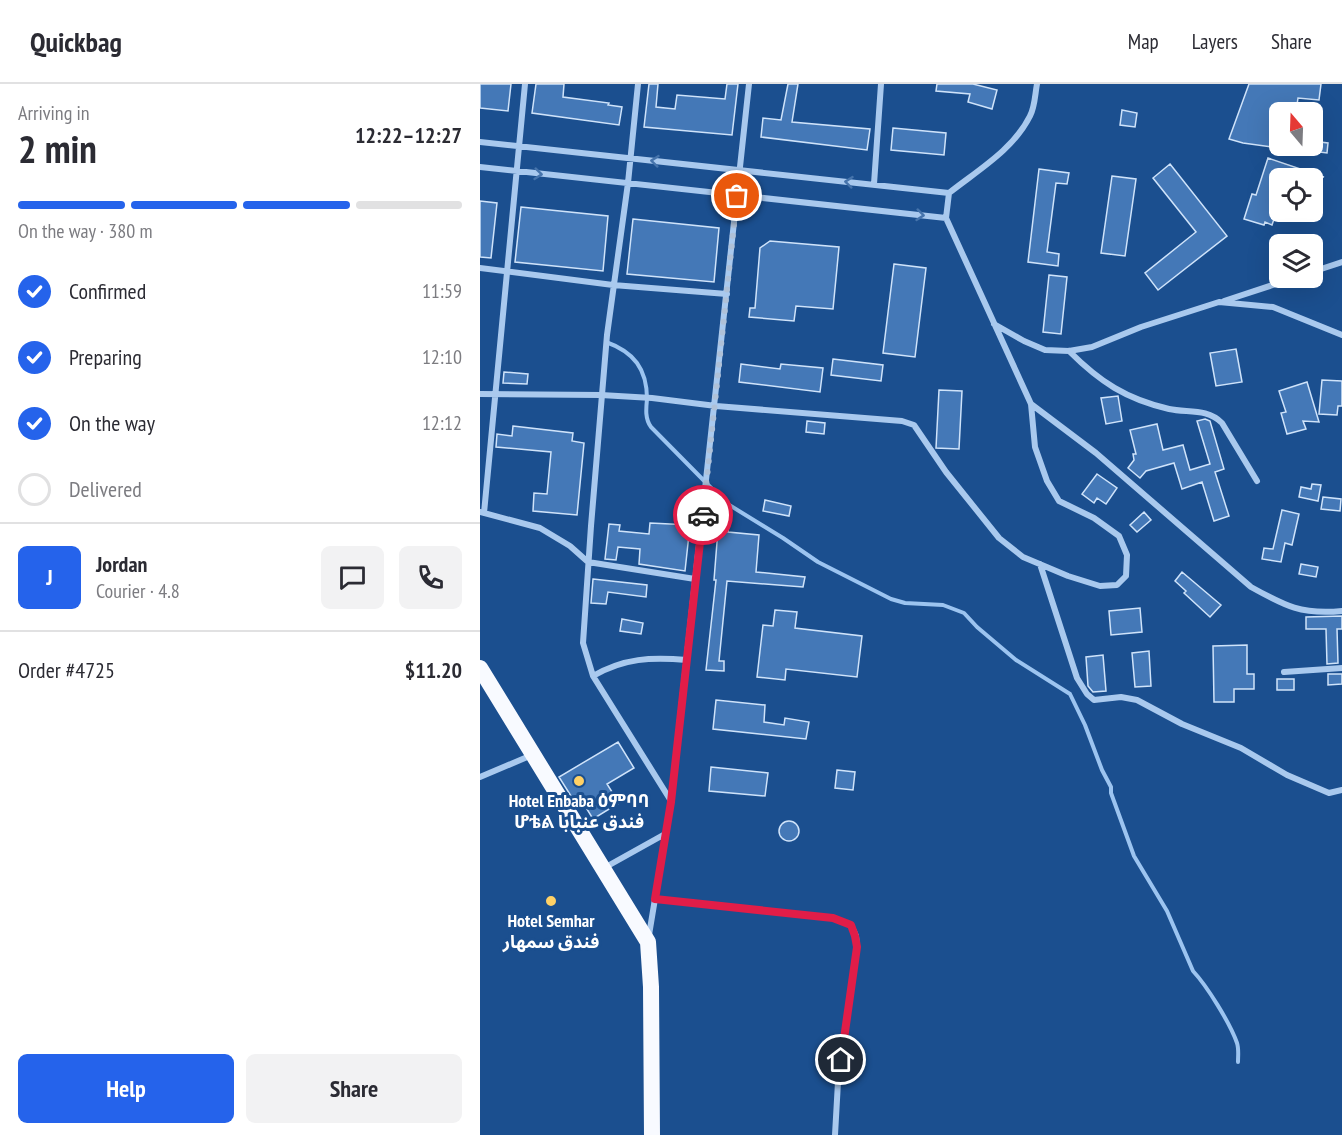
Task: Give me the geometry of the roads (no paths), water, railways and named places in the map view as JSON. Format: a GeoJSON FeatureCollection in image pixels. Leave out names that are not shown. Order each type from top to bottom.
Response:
{"type":"FeatureCollection","features":[{"type":"Feature","properties":{"kind":"highway"},"geometry":{"type":"LineString","coordinates":[[480,668],[648,942],[652,998],[652,1135]]}},
{"type":"Feature","properties":{"kind":"street"},"geometry":{"type":"LineString","coordinates":[[525,84],[482,513],[540,528],[570,546],[588,562],[695,579]]}},
{"type":"Feature","properties":{"kind":"street"},"geometry":{"type":"LineString","coordinates":[[638,84],[601,395],[583,643],[592,676],[671,802]]}},
{"type":"Feature","properties":{"kind":"street"},"geometry":{"type":"LineString","coordinates":[[648,942],[671,802],[716,406],[749,84]]}},
{"type":"Feature","properties":{"kind":"street"},"geometry":{"type":"LineString","coordinates":[[874,184],[880,84]]}},
{"type":"Feature","properties":{"kind":"street"},"geometry":{"type":"LineString","coordinates":[[480,394],[601,395],[652,398],[716,406],[902,421],[914,425],[946,472],[999,538],[1023,557],[1068,576],[1100,586],[1117,585],[1126,576],[1127,555],[1119,536],[1094,518],[1059,501],[1047,481],[1035,447],[1031,404],[946,218],[949,193],[1016,140],[1031,114],[1038,84]]}},
{"type":"Feature","properties":{"kind":"street"},"geometry":{"type":"LineString","coordinates":[[480,142],[949,193]]}},
{"type":"Feature","properties":{"kind":"street"},"geometry":{"type":"LineString","coordinates":[[480,167],[946,218]]}},
{"type":"Feature","properties":{"kind":"street"},"geometry":{"type":"LineString","coordinates":[[1323,268],[1342,262]]}},
{"type":"Feature","properties":{"kind":"street"},"geometry":{"type":"LineString","coordinates":[[480,268],[613,285],[727,294]]}},
{"type":"Feature","properties":{"kind":"street"},"geometry":{"type":"LineString","coordinates":[[993,324],[1045,350],[1069,351],[1092,347],[1141,327],[1269,286]]}},
{"type":"Feature","properties":{"kind":"street"},"geometry":{"type":"LineString","coordinates":[[1219,302],[1273,307],[1342,335]]}},
{"type":"Feature","properties":{"kind":"street"},"geometry":{"type":"LineString","coordinates":[[1069,351],[1091,374],[1138,400],[1171,409],[1208,413],[1215,416],[1222,423],[1257,481]]}},
{"type":"Feature","properties":{"kind":"street"},"geometry":{"type":"LineString","coordinates":[[1031,404],[1096,453],[1251,587],[1274,600],[1303,611],[1342,611]]}},
{"type":"Feature","properties":{"kind":"street"},"geometry":{"type":"LineString","coordinates":[[1040,564],[1077,678],[1087,694],[1095,700],[1121,697],[1137,700],[1182,724],[1241,748],[1287,775],[1329,793],[1342,790]]}},
{"type":"Feature","properties":{"kind":"street"},"geometry":{"type":"LineString","coordinates":[[592,676],[612,665],[635,660],[662,658],[687,660]]}},
{"type":"Feature","properties":{"kind":"street"},"geometry":{"type":"LineString","coordinates":[[1284,672],[1342,669]]}},
{"type":"Feature","properties":{"kind":"street"},"geometry":{"type":"LineString","coordinates":[[480,777],[533,754]]}},
{"type":"Feature","properties":{"kind":"street"},"geometry":{"type":"LineString","coordinates":[[603,869],[665,834]]}},
{"type":"Feature","properties":{"kind":"street"},"geometry":{"type":"LineString","coordinates":[[655,899],[833,918],[851,925],[857,947],[838,1082],[835,1135]]}},
{"type":"Feature","properties":{"kind":"waterway"},"geometry":{"type":"LineString","coordinates":[[606,342],[624,351],[641,370],[645,379],[646,410],[651,427],[726,503],[818,562],[891,599],[905,603],[943,605],[964,613],[1016,660],[1070,694],[1111,787],[1111,793],[1134,856],[1167,911],[1193,971],[1229,1025],[1238,1045],[1238,1062]]}},
{"type":"Feature","properties":{"kind":"place","name":"Hotel Enbaba ዕምባባ ሆቴል فندق عنبابا"},"geometry":{"type":"Point","coordinates":[579,781]}},
{"type":"Feature","properties":{"kind":"place","name":"Hotel Semhar فندق سمهار"},"geometry":{"type":"Point","coordinates":[551,901]}}]}
